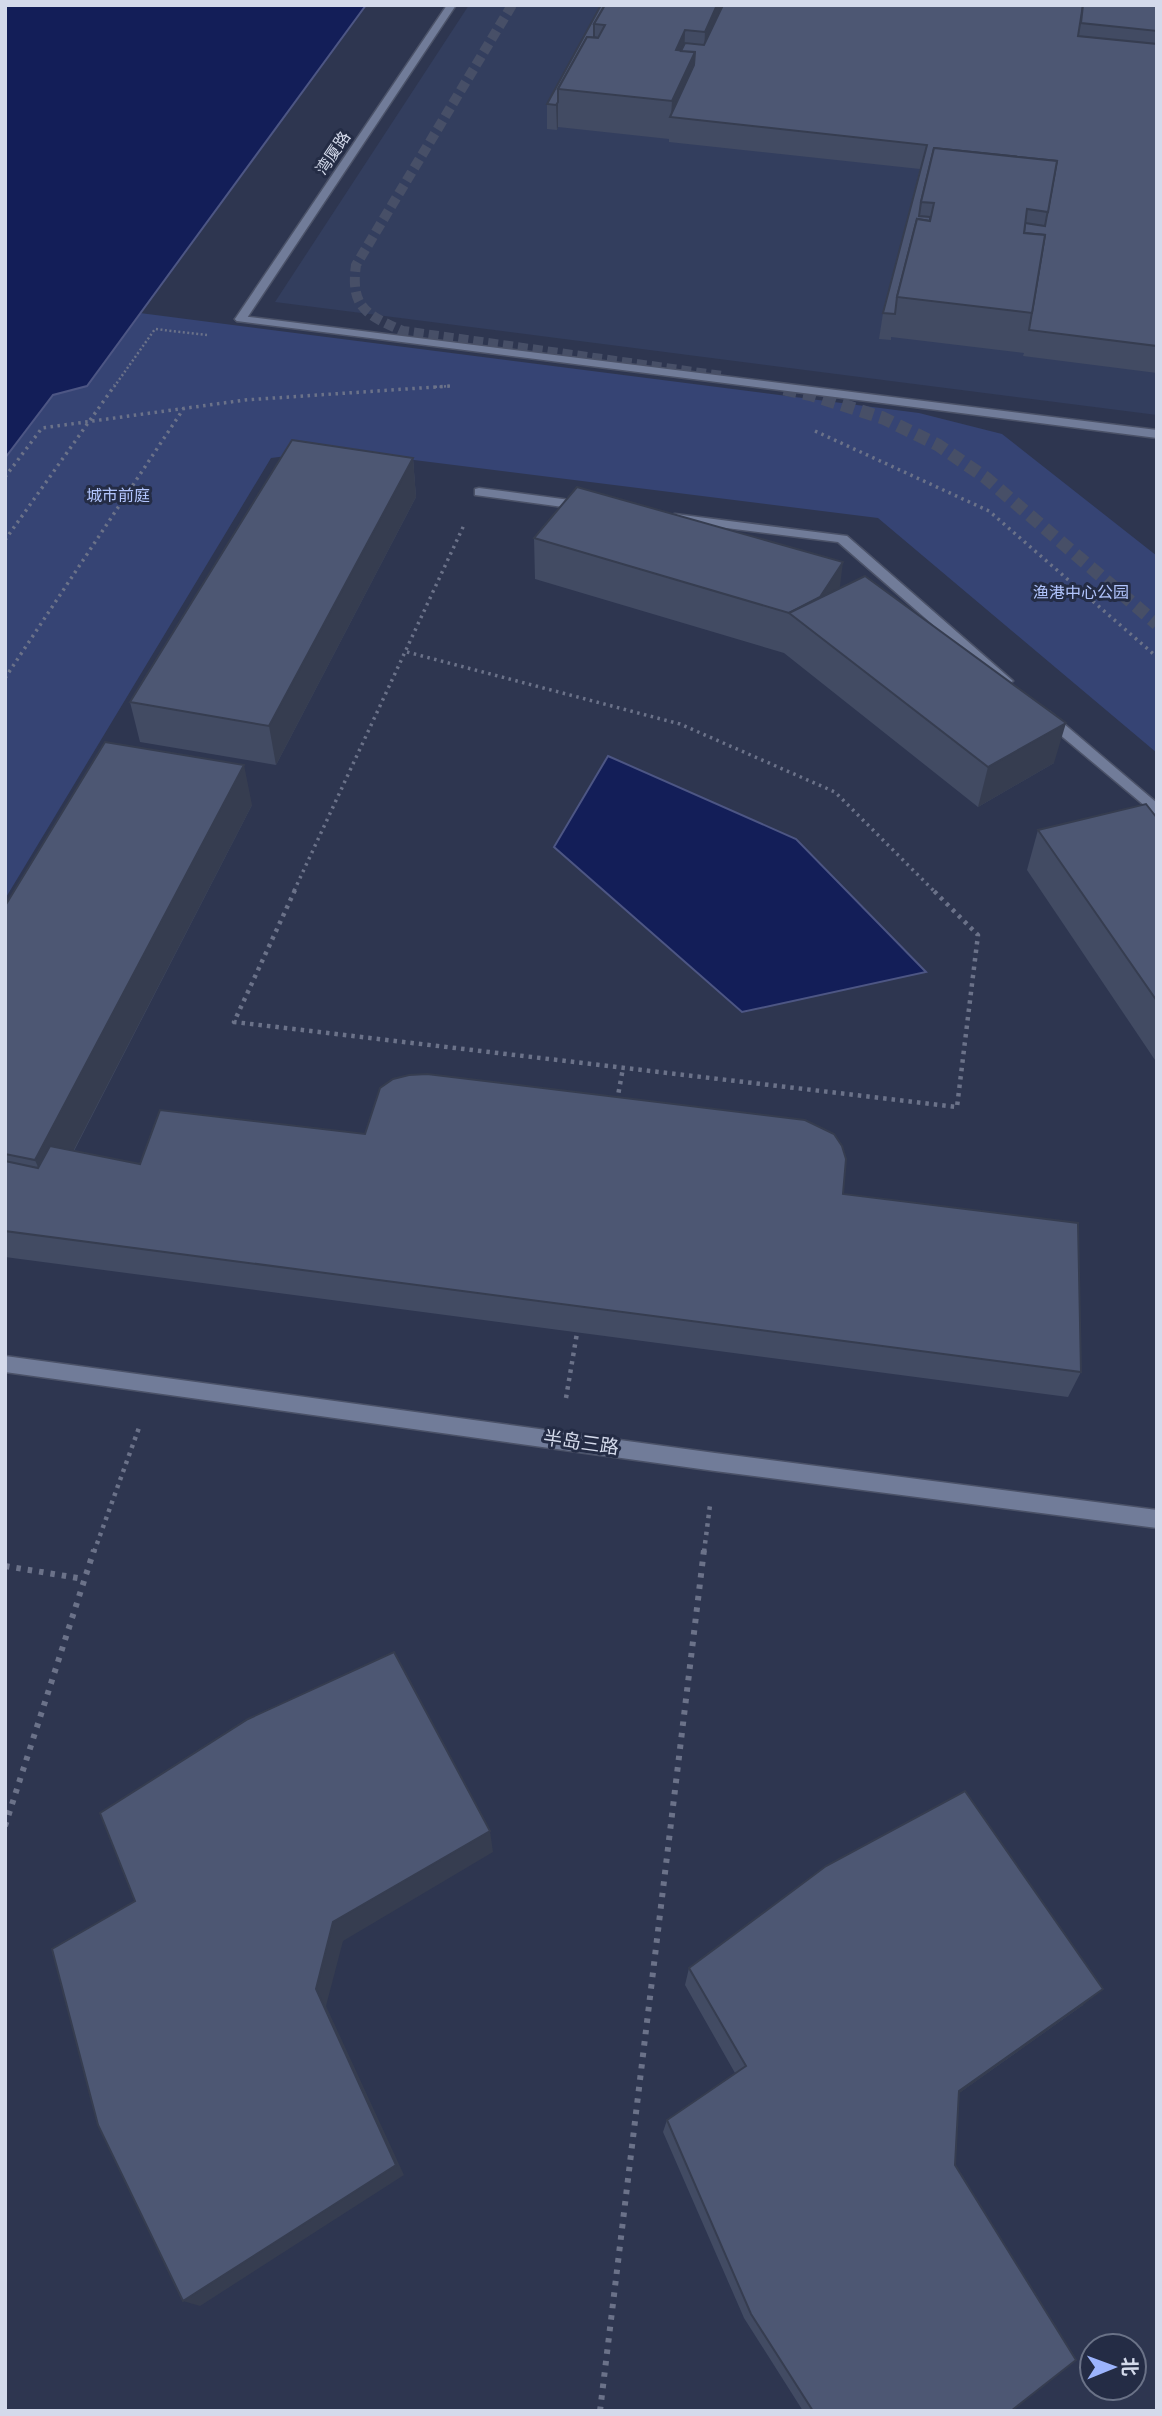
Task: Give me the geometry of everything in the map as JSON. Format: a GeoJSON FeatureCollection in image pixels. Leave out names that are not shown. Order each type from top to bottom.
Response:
{"type":"FeatureCollection","features":[{"type":"Feature","properties":{"kind":"street","name":"湾厦路"},"geometry":{"type":"LineString","coordinates":[[241,319],[452,5]]}},
{"type":"Feature","properties":{"kind":"street"},"geometry":{"type":"LineString","coordinates":[[241,319],[1157,433]]}},
{"type":"Feature","properties":{"kind":"street"},"geometry":{"type":"LineString","coordinates":[[479,492],[600,508]]}},
{"type":"Feature","properties":{"kind":"street"},"geometry":{"type":"LineString","coordinates":[[667,517],[842,539],[1157,811]]}},
{"type":"Feature","properties":{"kind":"street","name":"半岛三路"},"geometry":{"type":"LineString","coordinates":[[5,1364],[715,1462],[1157,1519]]}},
{"type":"Feature","properties":{"kind":"path"},"geometry":{"type":"LineString","coordinates":[[5,540],[155,329],[226,338],[241,319]]}},
{"type":"Feature","properties":{"kind":"path"},"geometry":{"type":"LineString","coordinates":[[5,477],[42,428],[184,408],[370,388],[456,386]]}},
{"type":"Feature","properties":{"kind":"path"},"geometry":{"type":"LineString","coordinates":[[5,678],[184,408]]}},
{"type":"Feature","properties":{"kind":"path"},"geometry":{"type":"LineString","coordinates":[[803,428],[989,511],[1157,657]]}},
{"type":"Feature","properties":{"kind":"path"},"geometry":{"type":"LineString","coordinates":[[407,652],[680,724],[835,792],[978,935],[957,1107],[234,1022],[479,492]]}},
{"type":"Feature","properties":{"kind":"path"},"geometry":{"type":"LineString","coordinates":[[617,1103],[623,1068]]}},
{"type":"Feature","properties":{"kind":"path"},"geometry":{"type":"LineString","coordinates":[[559,1440],[578,1333]]}},
{"type":"Feature","properties":{"kind":"path"},"geometry":{"type":"LineString","coordinates":[[5,1826],[84,1579],[155,1385]]}},
{"type":"Feature","properties":{"kind":"path"},"geometry":{"type":"LineString","coordinates":[[600,2411],[715,1462]]}},
{"type":"Feature","properties":{"kind":"path"},"geometry":{"type":"LineString","coordinates":[[5,1566],[84,1579]]}},
{"type":"Feature","properties":{"kind":"shaded area"},"geometry":{"type":"Polygon","coordinates":[[[5,5],[366,5],[87,386],[53,395],[5,458],[5,5]]]}},
{"type":"Feature","properties":{"kind":"shaded area"},"geometry":{"type":"Polygon","coordinates":[[[469,5],[1157,5],[1157,415],[275,302],[469,5]]]}},
{"type":"Feature","properties":{"kind":"shaded area"},"geometry":{"type":"Polygon","coordinates":[[[608,756],[796,839],[926,972],[742,1012],[554,847],[608,756]]]}},
{"type":"Feature","properties":{"kind":"green space"},"geometry":{"type":"Polygon","coordinates":[[[140,313],[919,413],[1002,434],[1157,556],[1157,753],[878,518],[334,450],[271,458],[5,899],[5,458],[53,395],[87,386],[140,313]]]}},
{"type":"Feature","properties":{"kind":"building"},"geometry":{"type":"Polygon","coordinates":[[[601,5],[605,5],[594,24],[594,37],[598,38],[587,37],[558,89],[558,102],[556,105],[547,104],[601,5]]]}},
{"type":"Feature","properties":{"kind":"building"},"geometry":{"type":"Polygon","coordinates":[[[605,5],[717,5],[705,32],[685,30],[676,50],[695,52],[672,101],[558,89],[587,37],[598,38],[605,25],[594,24],[605,5]]]}},
{"type":"Feature","properties":{"kind":"building"},"geometry":{"type":"Polygon","coordinates":[[[723,5],[1083,5],[1078,36],[1157,44],[1157,346],[1029,330],[1045,235],[1024,233],[1025,223],[1045,226],[1057,161],[934,148],[919,216],[930,217],[930,221],[917,219],[895,314],[883,313],[927,145],[670,117],[694,65],[695,52],[681,51],[685,43],[704,45],[723,5]]]}},
{"type":"Feature","properties":{"kind":"building"},"geometry":{"type":"Polygon","coordinates":[[[1083,5],[1157,5],[1157,31],[1081,23],[1083,5]]]}},
{"type":"Feature","properties":{"kind":"building"},"geometry":{"type":"Polygon","coordinates":[[[934,148],[1057,161],[1048,212],[1027,209],[1024,233],[1045,235],[1032,313],[897,297],[917,219],[930,221],[934,203],[921,202],[934,148]]]}},
{"type":"Feature","properties":{"kind":"building"},"geometry":{"type":"Polygon","coordinates":[[[292,440],[413,458],[269,726],[130,702],[292,440]]]}},
{"type":"Feature","properties":{"kind":"building"},"geometry":{"type":"Polygon","coordinates":[[[577,487],[843,562],[820,597],[789,613],[534,538],[577,487]]]}},
{"type":"Feature","properties":{"kind":"building"},"geometry":{"type":"Polygon","coordinates":[[[865,576],[1066,723],[988,767],[789,613],[865,576]]]}},
{"type":"Feature","properties":{"kind":"building"},"geometry":{"type":"Polygon","coordinates":[[[105,742],[244,765],[35,1160],[5,1154],[5,906],[105,742]]]}},
{"type":"Feature","properties":{"kind":"building"},"geometry":{"type":"Polygon","coordinates":[[[1146,804],[1157,818],[1157,1001],[1038,830],[1146,804]]]}},
{"type":"Feature","properties":{"kind":"building"},"geometry":{"type":"Polygon","coordinates":[[[427,1074],[805,1120],[834,1134],[842,1146],[846,1159],[843,1194],[1078,1223],[1081,1372],[5,1231],[5,1161],[38,1168],[50,1146],[140,1164],[160,1110],[365,1134],[380,1088],[393,1079],[427,1074]]]}},
{"type":"Feature","properties":{"kind":"building"},"geometry":{"type":"Polygon","coordinates":[[[394,1652],[490,1831],[333,1922],[316,1989],[396,2165],[183,2301],[98,2125],[52,1949],[135,1901],[100,1813],[248,1719],[394,1652]]]}},
{"type":"Feature","properties":{"kind":"building"},"geometry":{"type":"Polygon","coordinates":[[[965,1791],[1103,1989],[959,2091],[955,2165],[1076,2360],[1011,2411],[813,2411],[751,2314],[667,2120],[746,2066],[689,1968],[826,1866],[965,1791]]]}},
{"type":"Feature","properties":{"kind":"tunnel"},"geometry":{"type":"LineString","coordinates":[[512,5],[356,265],[355,280],[359,301],[371,314],[403,331],[722,376]]}},
{"type":"Feature","properties":{"kind":"tunnel"},"geometry":{"type":"LineString","coordinates":[[784,389],[812,395],[883,418],[938,445],[986,478],[1157,624]]}},
{"type":"Feature","properties":{"kind":"park label","name":"城市前庭"},"geometry":{"type":"Point","coordinates":[118,495]}},
{"type":"Feature","properties":{"kind":"park label","name":"渔港中心公园"},"geometry":{"type":"Point","coordinates":[1081,592]}}]}
